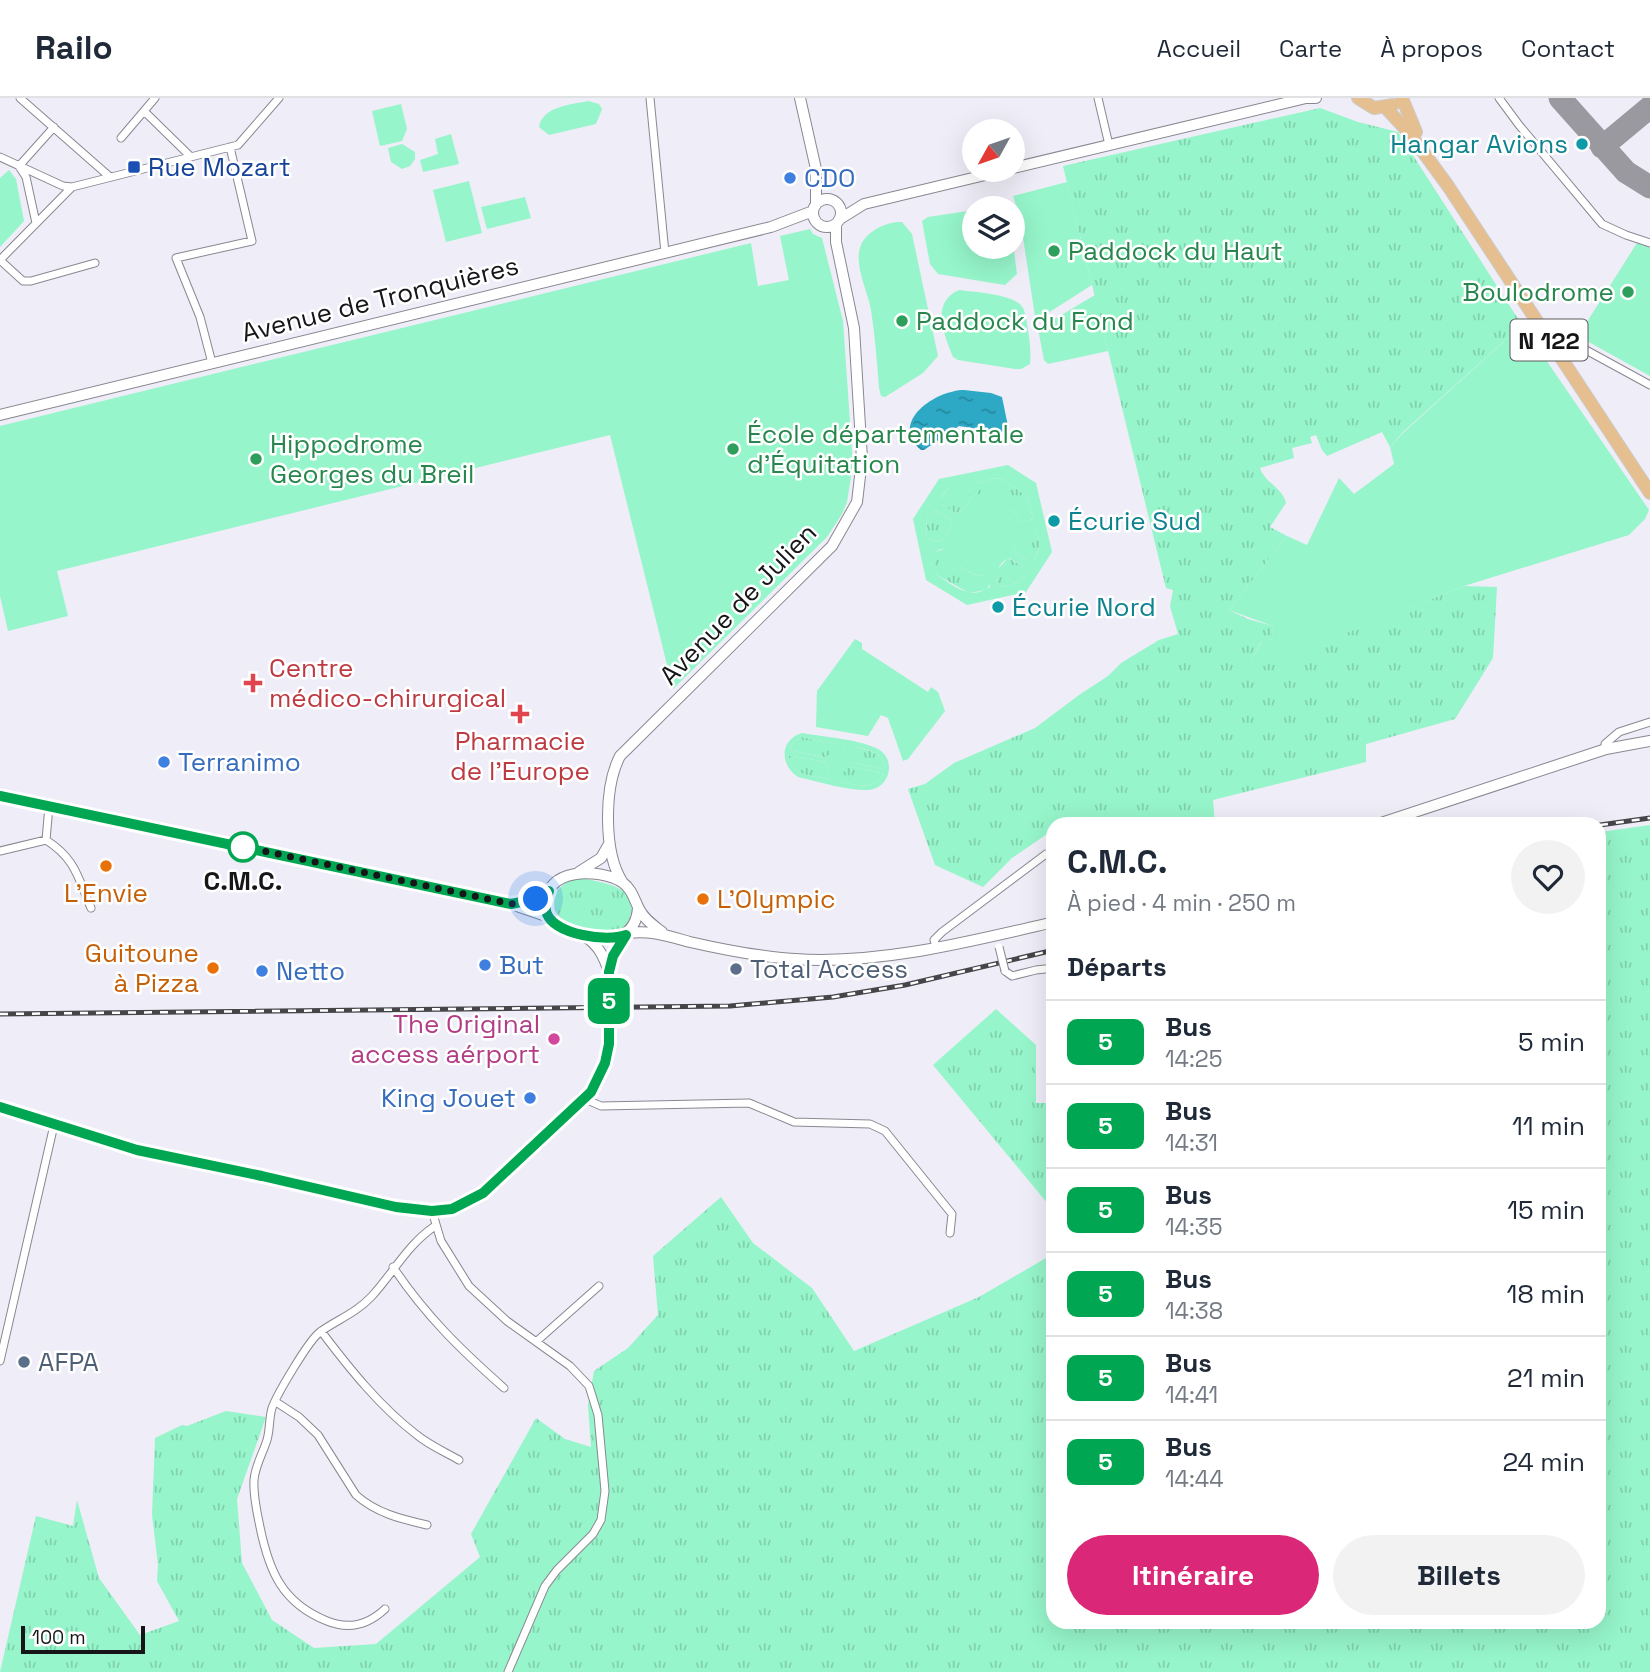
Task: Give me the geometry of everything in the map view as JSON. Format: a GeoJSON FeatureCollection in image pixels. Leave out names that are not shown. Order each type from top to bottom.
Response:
{"type":"FeatureCollection","features":[{"type":"Feature","properties":{"kind":"main road"},"geometry":{"type":"LineString","coordinates":[[1358,98],[1368,106],[1386,108],[1401,98],[1414,130],[1448,186]]}},
{"type":"Feature","properties":{"kind":"main road","name":"N 122"},"geometry":{"type":"LineString","coordinates":[[1386,108],[1410,134],[1448,186],[1650,493]]}},
{"type":"Feature","properties":{"kind":"street"},"geometry":{"type":"LineString","coordinates":[[20,98],[110,177]]}},
{"type":"Feature","properties":{"kind":"street"},"geometry":{"type":"LineString","coordinates":[[121,138],[155,98]]}},
{"type":"Feature","properties":{"kind":"street"},"geometry":{"type":"LineString","coordinates":[[0,157],[63,186],[72,187],[238,145],[279,98]]}},
{"type":"Feature","properties":{"kind":"street"},"geometry":{"type":"LineString","coordinates":[[650,98],[665,253]]}},
{"type":"Feature","properties":{"kind":"street"},"geometry":{"type":"LineString","coordinates":[[800,98],[816,169],[816,216],[828,228],[864,204]]}},
{"type":"Feature","properties":{"kind":"street"},"geometry":{"type":"LineString","coordinates":[[1098,98],[1110,145]]}},
{"type":"Feature","properties":{"kind":"street"},"geometry":{"type":"LineString","coordinates":[[1026,165],[1262,103],[1317,98]]}},
{"type":"Feature","properties":{"kind":"street"},"geometry":{"type":"LineString","coordinates":[[1499,98],[1602,223],[1650,243]]}},
{"type":"Feature","properties":{"kind":"street"},"geometry":{"type":"LineString","coordinates":[[144,111],[191,157]]}},
{"type":"Feature","properties":{"kind":"street"},"geometry":{"type":"LineString","coordinates":[[19,166],[54,127]]}},
{"type":"Feature","properties":{"kind":"street"},"geometry":{"type":"LineString","coordinates":[[212,363],[200,317],[176,258],[252,241],[230,147]]}},
{"type":"Feature","properties":{"kind":"street"},"geometry":{"type":"LineString","coordinates":[[19,166],[26,177],[36,223]]}},
{"type":"Feature","properties":{"kind":"street","name":"Avenue de Julien"},"geometry":{"type":"LineString","coordinates":[[623,883],[614,869],[609,844],[610,784],[613,769],[620,756],[831,545],[857,502],[862,458],[854,328],[836,242],[841,211],[833,202],[816,169]]}},
{"type":"Feature","properties":{"kind":"street"},"geometry":{"type":"LineString","coordinates":[[816,216],[833,202],[864,204],[962,181]]}},
{"type":"Feature","properties":{"kind":"street"},"geometry":{"type":"LineString","coordinates":[[72,187],[0,260],[23,281],[95,263]]}},
{"type":"Feature","properties":{"kind":"street","name":"Avenue de Tronquières"},"geometry":{"type":"LineString","coordinates":[[0,415],[816,216]]}},
{"type":"Feature","properties":{"kind":"street","name":"Avenue de Julien"},"geometry":{"type":"LineString","coordinates":[[816,216],[832,244],[848,296]]}},
{"type":"Feature","properties":{"kind":"street"},"geometry":{"type":"LineString","coordinates":[[1564,338],[1650,385]]}},
{"type":"Feature","properties":{"kind":"street"},"geometry":{"type":"LineString","coordinates":[[1606,750],[1605,744],[1619,732],[1650,722]]}},
{"type":"Feature","properties":{"kind":"street"},"geometry":{"type":"LineString","coordinates":[[1400,817],[1606,750],[1650,741]]}},
{"type":"Feature","properties":{"kind":"street"},"geometry":{"type":"LineString","coordinates":[[0,796],[511,904],[549,917],[566,929],[606,939],[645,932],[665,934],[765,957],[799,960],[870,957],[1046,924]]}},
{"type":"Feature","properties":{"kind":"street"},"geometry":{"type":"LineString","coordinates":[[46,840],[49,806]]}},
{"type":"Feature","properties":{"kind":"street"},"geometry":{"type":"LineString","coordinates":[[0,851],[46,840]]}},
{"type":"Feature","properties":{"kind":"street"},"geometry":{"type":"LineString","coordinates":[[46,840],[69,858],[91,908]]}},
{"type":"Feature","properties":{"kind":"street"},"geometry":{"type":"LineString","coordinates":[[511,904],[536,899],[549,891],[560,879],[579,872],[601,858],[609,844]]}},
{"type":"Feature","properties":{"kind":"street"},"geometry":{"type":"LineString","coordinates":[[936,946],[934,940],[942,932],[1046,854]]}},
{"type":"Feature","properties":{"kind":"street"},"geometry":{"type":"LineString","coordinates":[[579,872],[613,878],[623,883],[630,890],[648,922],[665,934]]}},
{"type":"Feature","properties":{"kind":"street"},"geometry":{"type":"LineString","coordinates":[[549,891],[546,908],[549,917]]}},
{"type":"Feature","properties":{"kind":"street"},"geometry":{"type":"LineString","coordinates":[[0,1107],[137,1150],[396,1207],[432,1211],[452,1209],[483,1193],[585,1099],[597,1080],[605,1063],[609,1044],[609,972],[613,956],[635,923],[638,908]]}},
{"type":"Feature","properties":{"kind":"street"},"geometry":{"type":"LineString","coordinates":[[583,935],[598,947],[609,972]]}},
{"type":"Feature","properties":{"kind":"street"},"geometry":{"type":"LineString","coordinates":[[993,935],[1005,971],[1012,976],[1046,969]]}},
{"type":"Feature","properties":{"kind":"street"},"geometry":{"type":"LineString","coordinates":[[585,1099],[601,1106],[749,1103],[794,1122],[870,1124],[886,1130],[951,1214],[950,1233]]}},
{"type":"Feature","properties":{"kind":"street"},"geometry":{"type":"LineString","coordinates":[[0,1361],[54,1125]]}},
{"type":"Feature","properties":{"kind":"street"},"geometry":{"type":"LineString","coordinates":[[432,1211],[435,1226],[455,1266],[469,1286],[507,1321],[570,1366],[589,1386],[598,1415],[606,1491],[601,1520],[593,1534],[545,1586],[508,1672]]}},
{"type":"Feature","properties":{"kind":"street"},"geometry":{"type":"LineString","coordinates":[[385,1609],[376,1618],[352,1625],[329,1622],[305,1610],[276,1580],[265,1554],[254,1480],[268,1438],[272,1409],[313,1338],[362,1306],[417,1240],[435,1226]]}},
{"type":"Feature","properties":{"kind":"street"},"geometry":{"type":"LineString","coordinates":[[393,1267],[435,1324],[504,1388]]}},
{"type":"Feature","properties":{"kind":"street"},"geometry":{"type":"LineString","coordinates":[[537,1341],[599,1286]]}},
{"type":"Feature","properties":{"kind":"street"},"geometry":{"type":"LineString","coordinates":[[321,1331],[367,1388],[395,1415],[418,1436],[459,1460]]}},
{"type":"Feature","properties":{"kind":"street"},"geometry":{"type":"LineString","coordinates":[[276,1402],[299,1417],[318,1435],[352,1489],[363,1501],[377,1510],[427,1525]]}},
{"type":"Feature","properties":{"kind":"green space"},"geometry":{"type":"Polygon","coordinates":[[[588,101],[599,104],[602,109],[596,124],[549,135],[539,127],[546,115],[552,111],[588,101]]]}},
{"type":"Feature","properties":{"kind":"green space"},"geometry":{"type":"Polygon","coordinates":[[[401,104],[407,129],[402,141],[380,146],[372,111],[401,104]]]}},
{"type":"Feature","properties":{"kind":"green space"},"geometry":{"type":"Polygon","coordinates":[[[1320,108],[1358,122],[1398,132],[1522,325],[1403,432],[1390,447],[1382,432],[1327,456],[1316,435],[1310,437],[1312,443],[1292,448],[1294,458],[1260,468],[1286,503],[1270,527],[1287,536],[1229,610],[1273,626],[1272,639],[1261,642],[1245,673],[1464,586],[1497,587],[1493,658],[1455,719],[1366,744],[1366,762],[1213,800],[1214,817],[1046,817],[1046,835],[1012,858],[983,887],[935,865],[908,789],[925,784],[954,763],[1035,728],[1108,676],[1121,663],[1159,640],[1178,634],[1170,606],[1173,590],[1166,588],[1063,166],[1320,108]]]}},
{"type":"Feature","properties":{"kind":"green space"},"geometry":{"type":"Polygon","coordinates":[[[451,134],[459,164],[423,172],[420,160],[438,154],[435,139],[451,134]]]}},
{"type":"Feature","properties":{"kind":"green space"},"geometry":{"type":"Polygon","coordinates":[[[402,144],[415,152],[415,159],[410,166],[402,169],[391,162],[388,148],[402,144]]]}},
{"type":"Feature","properties":{"kind":"green space"},"geometry":{"type":"Polygon","coordinates":[[[9,170],[16,179],[24,221],[0,247],[0,178],[9,170]]]}},
{"type":"Feature","properties":{"kind":"green space"},"geometry":{"type":"Polygon","coordinates":[[[469,181],[482,233],[446,242],[433,190],[469,181]]]}},
{"type":"Feature","properties":{"kind":"green space","name":"Paddock du Haut"},"geometry":{"type":"Polygon","coordinates":[[[1067,182],[1092,285],[1040,318],[1035,316],[1025,251],[1025,196],[1013,196],[1067,182]]]}},
{"type":"Feature","properties":{"kind":"green space"},"geometry":{"type":"Polygon","coordinates":[[[525,197],[531,218],[487,229],[481,207],[525,197]]]}},
{"type":"Feature","properties":{"kind":"green space"},"geometry":{"type":"Polygon","coordinates":[[[962,212],[962,259],[1015,259],[1017,274],[1005,285],[938,274],[930,264],[922,221],[928,217],[962,212]]]}},
{"type":"Feature","properties":{"kind":"green space","name":"Paddock du Fond"},"geometry":{"type":"Polygon","coordinates":[[[902,222],[912,234],[938,356],[923,373],[885,397],[881,396],[879,388],[871,310],[860,269],[859,253],[864,240],[873,231],[890,223],[902,222]]]}},
{"type":"Feature","properties":{"kind":"green space","name":"Hippodrome Georges du Breil"},"geometry":{"type":"Polygon","coordinates":[[[810,229],[813,234],[822,238],[843,321],[853,465],[847,502],[827,537],[673,689],[610,435],[57,571],[68,616],[8,631],[0,596],[0,426],[751,243],[758,286],[789,280],[780,236],[810,229]]]}},
{"type":"Feature","properties":{"kind":"green space","name":"Boulodrome"},"geometry":{"type":"Polygon","coordinates":[[[1641,242],[1650,248],[1650,376],[1578,336],[1637,243],[1641,242]]]}},
{"type":"Feature","properties":{"kind":"green space"},"geometry":{"type":"Polygon","coordinates":[[[959,290],[994,294],[1019,303],[1026,319],[1030,364],[1015,369],[953,357],[943,329],[942,311],[950,296],[959,290]]]}},
{"type":"Feature","properties":{"kind":"green space"},"geometry":{"type":"Polygon","coordinates":[[[1095,295],[1108,351],[1048,364],[1044,360],[1038,329],[1095,295]]]}},
{"type":"Feature","properties":{"kind":"green space"},"geometry":{"type":"Polygon","coordinates":[[[1522,325],[1649,510],[1645,519],[1629,535],[1464,586],[1244,674],[1262,641],[1272,639],[1273,626],[1229,610],[1287,536],[1307,545],[1339,478],[1354,494],[1394,464],[1390,447],[1522,325]]]}},
{"type":"Feature","properties":{"kind":"green space"},"geometry":{"type":"Polygon","coordinates":[[[1008,465],[1036,483],[1052,552],[1026,592],[967,605],[926,580],[913,519],[939,479],[1008,465]],[[996,478],[977,483],[977,494],[1003,504],[1021,523],[1033,519],[1028,497],[1004,480],[996,478]],[[965,485],[948,488],[941,498],[941,504],[955,513],[962,511],[972,497],[965,485]],[[936,511],[929,515],[927,537],[934,542],[942,541],[952,526],[949,518],[936,511]],[[1034,530],[1022,532],[1013,546],[1016,553],[1029,561],[1034,559],[1038,552],[1038,537],[1034,530]],[[944,549],[933,553],[937,575],[969,592],[976,593],[990,587],[987,576],[962,568],[944,549]],[[1009,558],[997,572],[997,583],[1000,587],[1017,583],[1024,575],[1024,567],[1009,558]]]}},
{"type":"Feature","properties":{"kind":"green space"},"geometry":{"type":"Polygon","coordinates":[[[996,478],[1004,480],[1028,497],[1033,519],[1021,523],[1003,504],[990,497],[977,495],[977,483],[996,478]]]}},
{"type":"Feature","properties":{"kind":"green space"},"geometry":{"type":"Polygon","coordinates":[[[965,485],[972,497],[962,511],[955,513],[941,504],[940,500],[948,488],[965,485]]]}},
{"type":"Feature","properties":{"kind":"green space"},"geometry":{"type":"Polygon","coordinates":[[[936,511],[949,518],[952,526],[942,541],[934,542],[927,537],[926,525],[929,515],[936,511]]]}},
{"type":"Feature","properties":{"kind":"green space"},"geometry":{"type":"Polygon","coordinates":[[[1029,529],[1037,534],[1039,549],[1033,560],[1029,561],[1016,553],[1013,546],[1022,531],[1029,529]]]}},
{"type":"Feature","properties":{"kind":"green space"},"geometry":{"type":"Polygon","coordinates":[[[944,549],[962,568],[987,576],[990,583],[987,590],[969,593],[937,575],[932,553],[944,549]]]}},
{"type":"Feature","properties":{"kind":"green space"},"geometry":{"type":"Polygon","coordinates":[[[1008,558],[1024,567],[1024,575],[1017,583],[1000,587],[996,571],[1008,558]]]}},
{"type":"Feature","properties":{"kind":"green space"},"geometry":{"type":"Polygon","coordinates":[[[855,639],[862,643],[862,649],[928,692],[931,687],[938,692],[945,711],[908,759],[903,761],[888,718],[881,715],[868,736],[816,727],[817,691],[855,639]]]}},
{"type":"Feature","properties":{"kind":"green space"},"geometry":{"type":"Polygon","coordinates":[[[802,733],[850,740],[876,748],[887,759],[889,766],[886,779],[875,789],[859,790],[798,777],[785,760],[786,747],[794,736],[802,733]],[[802,737],[793,743],[789,750],[825,758],[837,747],[836,744],[802,737]],[[844,746],[843,750],[850,762],[882,769],[885,767],[880,756],[869,750],[844,746]],[[788,755],[790,762],[803,774],[830,778],[825,762],[788,755]],[[849,766],[844,772],[837,774],[837,781],[856,785],[869,785],[880,780],[884,774],[849,766]]]}},
{"type":"Feature","properties":{"kind":"green space"},"geometry":{"type":"Polygon","coordinates":[[[802,737],[837,744],[837,747],[826,758],[789,750],[793,743],[802,737]]]}},
{"type":"Feature","properties":{"kind":"green space"},"geometry":{"type":"Polygon","coordinates":[[[844,745],[875,753],[885,767],[882,769],[850,762],[843,750],[844,745]]]}},
{"type":"Feature","properties":{"kind":"green space"},"geometry":{"type":"Polygon","coordinates":[[[788,755],[825,762],[831,778],[809,776],[797,771],[788,755]]]}},
{"type":"Feature","properties":{"kind":"green space"},"geometry":{"type":"Polygon","coordinates":[[[849,766],[884,774],[880,780],[869,785],[837,781],[837,774],[849,766]]]}},
{"type":"Feature","properties":{"kind":"green space"},"geometry":{"type":"Polygon","coordinates":[[[1650,825],[1650,1672],[0,1672],[36,1516],[73,1526],[77,1500],[99,1578],[140,1635],[179,1621],[157,1581],[158,1565],[152,1515],[155,1438],[182,1425],[187,1426],[226,1411],[266,1417],[237,1499],[242,1563],[272,1620],[314,1648],[376,1644],[480,1557],[471,1534],[536,1418],[565,1439],[591,1447],[588,1405],[594,1371],[628,1348],[658,1315],[653,1256],[721,1197],[753,1243],[812,1288],[854,1351],[979,1297],[1046,1258],[1046,1629],[1606,1629],[1606,831],[1650,825]]]}},
{"type":"Feature","properties":{"kind":"green space"},"geometry":{"type":"Polygon","coordinates":[[[579,878],[617,887],[630,898],[632,907],[629,920],[623,928],[612,933],[599,932],[567,923],[557,914],[554,901],[556,892],[567,881],[579,878]]]}},
{"type":"Feature","properties":{"kind":"green space"},"geometry":{"type":"Polygon","coordinates":[[[996,1009],[1036,1045],[1036,1103],[1046,1103],[1046,1202],[933,1065],[996,1009]]]}},
{"type":"Feature","properties":{"kind":"water"},"geometry":{"type":"Polygon","coordinates":[[[964,390],[1002,397],[1009,431],[1003,433],[959,426],[921,450],[912,439],[910,428],[913,418],[930,401],[953,391],[964,390]]]}},
{"type":"Feature","properties":{"kind":"taxiway"},"geometry":{"type":"LineString","coordinates":[[1560,98],[1626,172],[1650,187]]}},
{"type":"Feature","properties":{"kind":"taxiway"},"geometry":{"type":"LineString","coordinates":[[1602,147],[1649,108]]}},
{"type":"Feature","properties":{"kind":"railway"},"geometry":{"type":"LineString","coordinates":[[1606,824],[1650,818]]}},
{"type":"Feature","properties":{"kind":"railway"},"geometry":{"type":"LineString","coordinates":[[0,1014],[730,1006],[833,997],[905,985],[1046,952]]}},
{"type":"Feature","properties":{"kind":"bus line","name":"5"},"geometry":{"type":"LineString","coordinates":[[0,796],[511,904],[536,899],[549,891],[546,900],[547,913],[560,926],[583,935],[606,939],[626,935],[613,956],[609,972],[609,1044],[605,1063],[591,1092],[483,1193],[452,1209],[421,1211],[396,1207],[137,1150],[0,1107]]}},
{"type":"Feature","properties":{"kind":"place","name":"Hangar Avions"},"geometry":{"type":"Point","coordinates":[1582,144]}},
{"type":"Feature","properties":{"kind":"place","name":"Rue Mozart"},"geometry":{"type":"Point","coordinates":[134,167]}},
{"type":"Feature","properties":{"kind":"place","name":"CDO"},"geometry":{"type":"Point","coordinates":[790,178]}},
{"type":"Feature","properties":{"kind":"place","name":"Paddock du Haut"},"geometry":{"type":"Point","coordinates":[1054,251]}},
{"type":"Feature","properties":{"kind":"place","name":"Boulodrome"},"geometry":{"type":"Point","coordinates":[1628,292]}},
{"type":"Feature","properties":{"kind":"place","name":"Paddock du Fond"},"geometry":{"type":"Point","coordinates":[902,321]}},
{"type":"Feature","properties":{"kind":"place","name":"École départementale d'Équitation"},"geometry":{"type":"Point","coordinates":[733,449]}},
{"type":"Feature","properties":{"kind":"place","name":"Hippodrome Georges du Breil"},"geometry":{"type":"Point","coordinates":[256,459]}},
{"type":"Feature","properties":{"kind":"place","name":"Écurie Sud"},"geometry":{"type":"Point","coordinates":[1054,521]}},
{"type":"Feature","properties":{"kind":"place","name":"Écurie Nord"},"geometry":{"type":"Point","coordinates":[998,607]}},
{"type":"Feature","properties":{"kind":"place","name":"Centre médico-chirurgical"},"geometry":{"type":"Point","coordinates":[253,683]}},
{"type":"Feature","properties":{"kind":"place","name":"Pharmacie de l'Europe"},"geometry":{"type":"Point","coordinates":[520,714]}},
{"type":"Feature","properties":{"kind":"place","name":"Terranimo"},"geometry":{"type":"Point","coordinates":[164,762]}},
{"type":"Feature","properties":{"kind":"place","name":"C.M.C."},"geometry":{"type":"Point","coordinates":[243,847]}},
{"type":"Feature","properties":{"kind":"place","name":"L'Envie"},"geometry":{"type":"Point","coordinates":[106,866]}},
{"type":"Feature","properties":{"kind":"place","name":"L'Olympic"},"geometry":{"type":"Point","coordinates":[703,899]}},
{"type":"Feature","properties":{"kind":"place","name":"But"},"geometry":{"type":"Point","coordinates":[485,965]}},
{"type":"Feature","properties":{"kind":"place","name":"Guitoune à Pizza"},"geometry":{"type":"Point","coordinates":[213,968]}},
{"type":"Feature","properties":{"kind":"place","name":"Total Access"},"geometry":{"type":"Point","coordinates":[736,969]}},
{"type":"Feature","properties":{"kind":"place","name":"Netto"},"geometry":{"type":"Point","coordinates":[262,971]}},
{"type":"Feature","properties":{"kind":"place","name":"The Original access aérport"},"geometry":{"type":"Point","coordinates":[554,1039]}},
{"type":"Feature","properties":{"kind":"place","name":"King Jouet"},"geometry":{"type":"Point","coordinates":[530,1098]}},
{"type":"Feature","properties":{"kind":"place","name":"AFPA"},"geometry":{"type":"Point","coordinates":[24,1362]}},
{"type":"Feature","properties":{"kind":"route"},"geometry":{"type":"LineString","coordinates":[[243,847],[236,845],[511,904],[536,899]]}}]}
